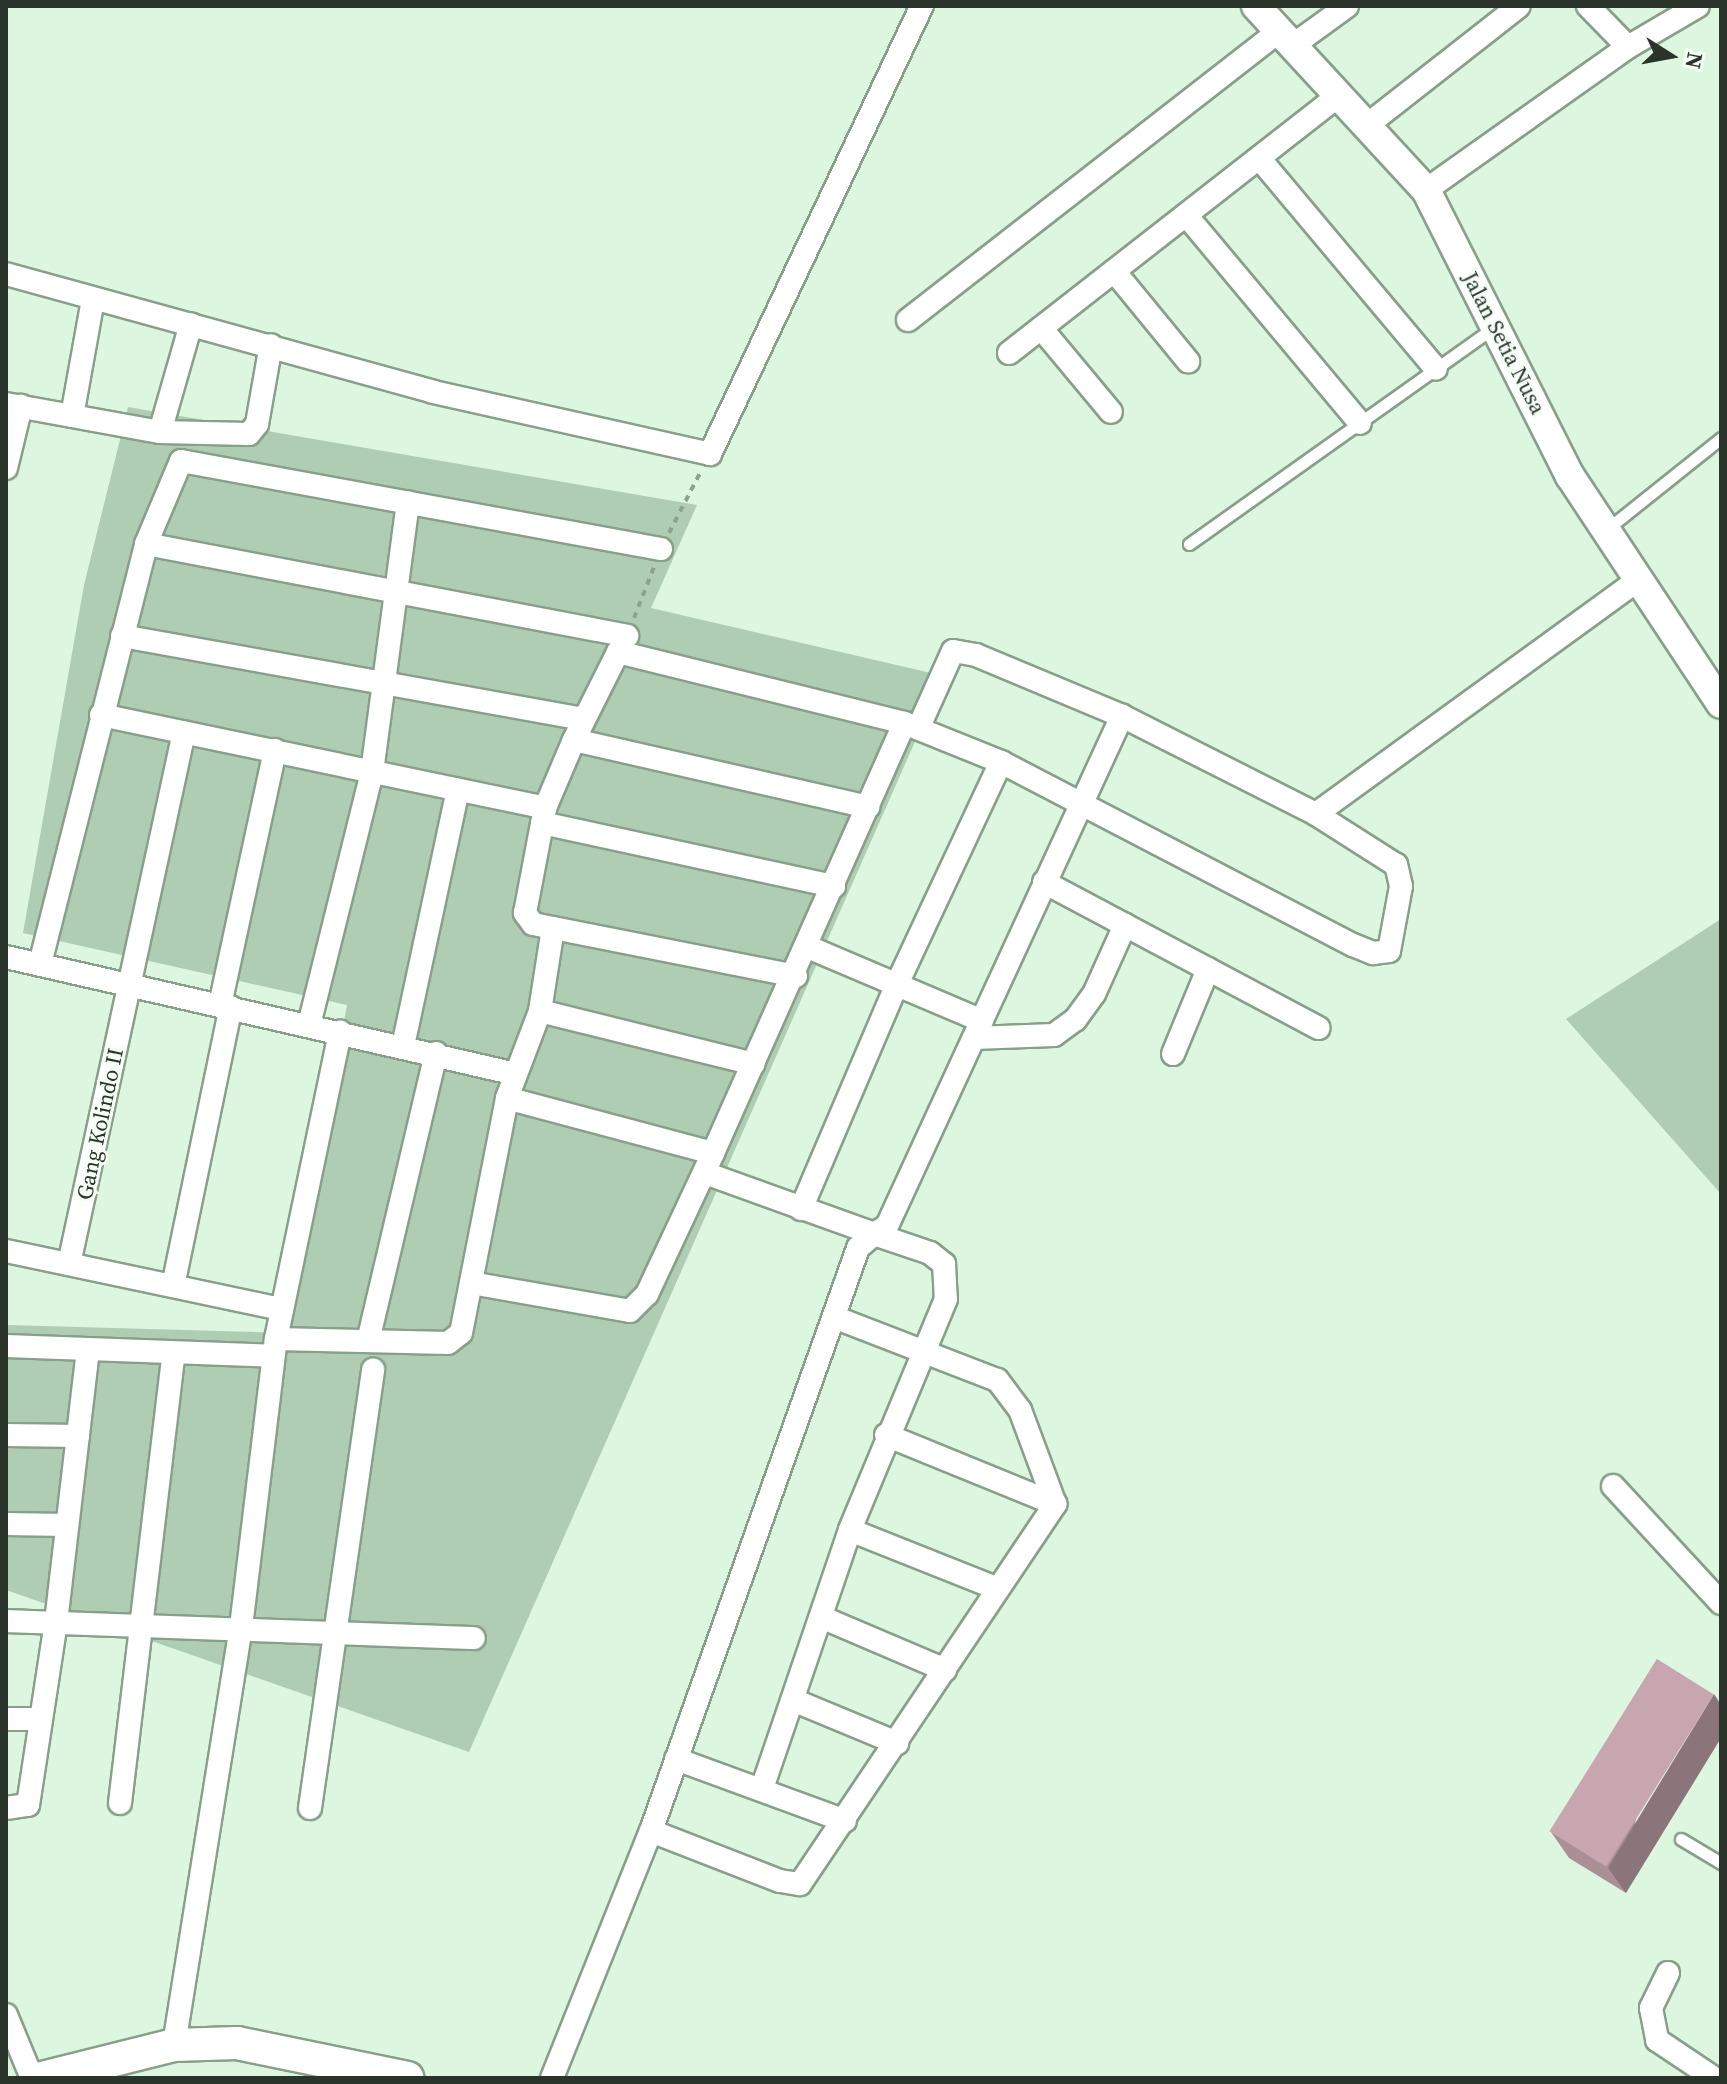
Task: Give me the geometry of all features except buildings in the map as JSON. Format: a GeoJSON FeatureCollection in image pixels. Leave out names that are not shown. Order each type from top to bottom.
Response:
{"type":"FeatureCollection","features":[{"type":"Feature","properties":{"kind":"main road"},"geometry":{"type":"LineString","coordinates":[[42,2078],[77,2072],[174,2045],[237,2043],[329,2069],[407,2078]]}},
{"type":"Feature","properties":{"kind":"street"},"geometry":{"type":"LineString","coordinates":[[7,279],[271,345],[433,392],[710,454],[922,6]]}},
{"type":"Feature","properties":{"kind":"street","name":"Jalan Setia Nusa"},"geometry":{"type":"LineString","coordinates":[[1256,6],[1426,190],[1497,325],[1570,476],[1721,704]]}},
{"type":"Feature","properties":{"kind":"street"},"geometry":{"type":"LineString","coordinates":[[908,320],[1286,39],[1347,6]]}},
{"type":"Feature","properties":{"kind":"street"},"geometry":{"type":"LineString","coordinates":[[1366,126],[1519,6]]}},
{"type":"Feature","properties":{"kind":"street"},"geometry":{"type":"LineString","coordinates":[[1588,6],[1628,47]]}},
{"type":"Feature","properties":{"kind":"street"},"geometry":{"type":"LineString","coordinates":[[1426,190],[1628,47],[1698,6]]}},
{"type":"Feature","properties":{"kind":"street"},"geometry":{"type":"LineString","coordinates":[[1009,353],[1338,96]]}},
{"type":"Feature","properties":{"kind":"street"},"geometry":{"type":"LineString","coordinates":[[1259,158],[1436,369]]}},
{"type":"Feature","properties":{"kind":"street"},"geometry":{"type":"LineString","coordinates":[[1186,215],[1360,423]]}},
{"type":"Feature","properties":{"kind":"street"},"geometry":{"type":"LineString","coordinates":[[1114,271],[1188,361]]}},
{"type":"Feature","properties":{"kind":"street"},"geometry":{"type":"LineString","coordinates":[[72,416],[93,299]]}},
{"type":"Feature","properties":{"kind":"street"},"geometry":{"type":"LineString","coordinates":[[160,432],[191,324]]}},
{"type":"Feature","properties":{"kind":"street"},"geometry":{"type":"LineString","coordinates":[[1041,328],[1111,412]]}},
{"type":"Feature","properties":{"kind":"street"},"geometry":{"type":"LineString","coordinates":[[6,468],[14,405],[160,432],[249,434],[257,424],[271,345]]}},
{"type":"Feature","properties":{"kind":"street"},"geometry":{"type":"LineString","coordinates":[[40,964],[146,544],[174,470],[187,460],[661,549]]}},
{"type":"Feature","properties":{"kind":"street"},"geometry":{"type":"LineString","coordinates":[[309,1025],[372,772],[408,502]]}},
{"type":"Feature","properties":{"kind":"street"},"geometry":{"type":"LineString","coordinates":[[146,544],[627,636]]}},
{"type":"Feature","properties":{"kind":"street"},"geometry":{"type":"LineString","coordinates":[[1316,814],[1640,579]]}},
{"type":"Feature","properties":{"kind":"street"},"geometry":{"type":"LineString","coordinates":[[122,636],[384,683],[578,730],[868,807]]}},
{"type":"Feature","properties":{"kind":"street"},"geometry":{"type":"LineString","coordinates":[[471,1283],[630,1311],[647,1294],[796,976],[868,807],[911,726],[953,651],[976,655],[1122,716],[1316,814],[1396,865],[1401,886],[1389,951],[1373,953],[1001,762],[911,726],[618,652],[578,730],[544,815],[525,913],[533,924],[796,976]]}},
{"type":"Feature","properties":{"kind":"street"},"geometry":{"type":"LineString","coordinates":[[101,715],[458,790],[544,815],[834,886]]}},
{"type":"Feature","properties":{"kind":"street"},"geometry":{"type":"LineString","coordinates":[[552,2078],[651,1831],[858,1248],[887,1226],[1122,716]]}},
{"type":"Feature","properties":{"kind":"street","name":"Gang Kolindo II"},"geometry":{"type":"LineString","coordinates":[[69,1264],[184,732]]}},
{"type":"Feature","properties":{"kind":"street"},"geometry":{"type":"LineString","coordinates":[[173,1286],[275,750]]}},
{"type":"Feature","properties":{"kind":"street"},"geometry":{"type":"LineString","coordinates":[[801,1209],[897,984],[1001,762]]}},
{"type":"Feature","properties":{"kind":"street"},"geometry":{"type":"LineString","coordinates":[[403,1046],[458,790]]}},
{"type":"Feature","properties":{"kind":"street"},"geometry":{"type":"LineString","coordinates":[[1044,882],[1319,1028]]}},
{"type":"Feature","properties":{"kind":"street"},"geometry":{"type":"LineString","coordinates":[[808,947],[897,984],[978,1030],[1054,1035],[1075,1020],[1094,994],[1125,925]]}},
{"type":"Feature","properties":{"kind":"street"},"geometry":{"type":"LineString","coordinates":[[6,1346],[174,1353],[368,1341],[448,1343],[461,1333],[507,1098],[540,1011],[553,928]]}},
{"type":"Feature","properties":{"kind":"street"},"geometry":{"type":"LineString","coordinates":[[6,958],[436,1053],[516,1074]]}},
{"type":"Feature","properties":{"kind":"street"},"geometry":{"type":"LineString","coordinates":[[1173,1054],[1208,969]]}},
{"type":"Feature","properties":{"kind":"street"},"geometry":{"type":"LineString","coordinates":[[540,1011],[754,1064]]}},
{"type":"Feature","properties":{"kind":"street"},"geometry":{"type":"LineString","coordinates":[[174,2045],[241,1627],[274,1347],[340,1032]]}},
{"type":"Feature","properties":{"kind":"street"},"geometry":{"type":"LineString","coordinates":[[368,1341],[436,1053]]}},
{"type":"Feature","properties":{"kind":"street"},"geometry":{"type":"LineString","coordinates":[[507,1098],[709,1163],[801,1209],[930,1253],[944,1264],[946,1299],[886,1435],[850,1530],[762,1789]]}},
{"type":"Feature","properties":{"kind":"street"},"geometry":{"type":"LineString","coordinates":[[6,1251],[282,1309]]}},
{"type":"Feature","properties":{"kind":"street"},"geometry":{"type":"LineString","coordinates":[[834,1317],[997,1380],[1020,1410],[1055,1504]]}},
{"type":"Feature","properties":{"kind":"street"},"geometry":{"type":"LineString","coordinates":[[6,1808],[28,1805],[56,1622],[88,1351]]}},
{"type":"Feature","properties":{"kind":"street"},"geometry":{"type":"LineString","coordinates":[[120,1803],[145,1625],[174,1353]]}},
{"type":"Feature","properties":{"kind":"street"},"geometry":{"type":"LineString","coordinates":[[310,1808],[373,1370]]}},
{"type":"Feature","properties":{"kind":"street"},"geometry":{"type":"LineString","coordinates":[[6,1435],[78,1436]]}},
{"type":"Feature","properties":{"kind":"street"},"geometry":{"type":"LineString","coordinates":[[886,1435],[1055,1504]]}},
{"type":"Feature","properties":{"kind":"street"},"geometry":{"type":"LineString","coordinates":[[1613,1486],[1721,1603]]}},
{"type":"Feature","properties":{"kind":"street"},"geometry":{"type":"LineString","coordinates":[[651,1831],[800,1884],[1055,1504]]}},
{"type":"Feature","properties":{"kind":"street"},"geometry":{"type":"LineString","coordinates":[[6,1524],[67,1525]]}},
{"type":"Feature","properties":{"kind":"street"},"geometry":{"type":"LineString","coordinates":[[850,1530],[996,1588]]}},
{"type":"Feature","properties":{"kind":"street"},"geometry":{"type":"LineString","coordinates":[[821,1617],[945,1670]]}},
{"type":"Feature","properties":{"kind":"street"},"geometry":{"type":"LineString","coordinates":[[6,1621],[241,1627],[474,1638]]}},
{"type":"Feature","properties":{"kind":"street"},"geometry":{"type":"LineString","coordinates":[[793,1700],[897,1743]]}},
{"type":"Feature","properties":{"kind":"street"},"geometry":{"type":"LineString","coordinates":[[6,1719],[41,1719]]}},
{"type":"Feature","properties":{"kind":"street"},"geometry":{"type":"LineString","coordinates":[[676,1759],[845,1821]]}},
{"type":"Feature","properties":{"kind":"street"},"geometry":{"type":"LineString","coordinates":[[1668,1973],[1655,1993],[1651,2026],[1657,2040],[1714,2078]]}},
{"type":"Feature","properties":{"kind":"street"},"geometry":{"type":"LineString","coordinates":[[6,2015],[32,2078]]}},
{"type":"Feature","properties":{"kind":"lane"},"geometry":{"type":"LineString","coordinates":[[1189,544],[1497,325]]}},
{"type":"Feature","properties":{"kind":"lane"},"geometry":{"type":"LineString","coordinates":[[1607,530],[1721,438]]}},
{"type":"Feature","properties":{"kind":"lane"},"geometry":{"type":"LineString","coordinates":[[1681,1839],[1721,1863]]}},
{"type":"Feature","properties":{"kind":"path"},"geometry":{"type":"LineString","coordinates":[[627,636],[661,549],[710,454]]}},
{"type":"Feature","properties":{"kind":"green space"},"geometry":{"type":"Polygon","coordinates":[[[128,407],[697,505],[651,608],[944,676],[469,1752],[6,1590],[6,1325],[287,1333],[347,1005],[23,933],[84,585],[128,407]]]}},
{"type":"Feature","properties":{"kind":"green space"},"geometry":{"type":"Polygon","coordinates":[[[1721,919],[1721,1194],[1566,1019],[1721,919]]]}}]}
